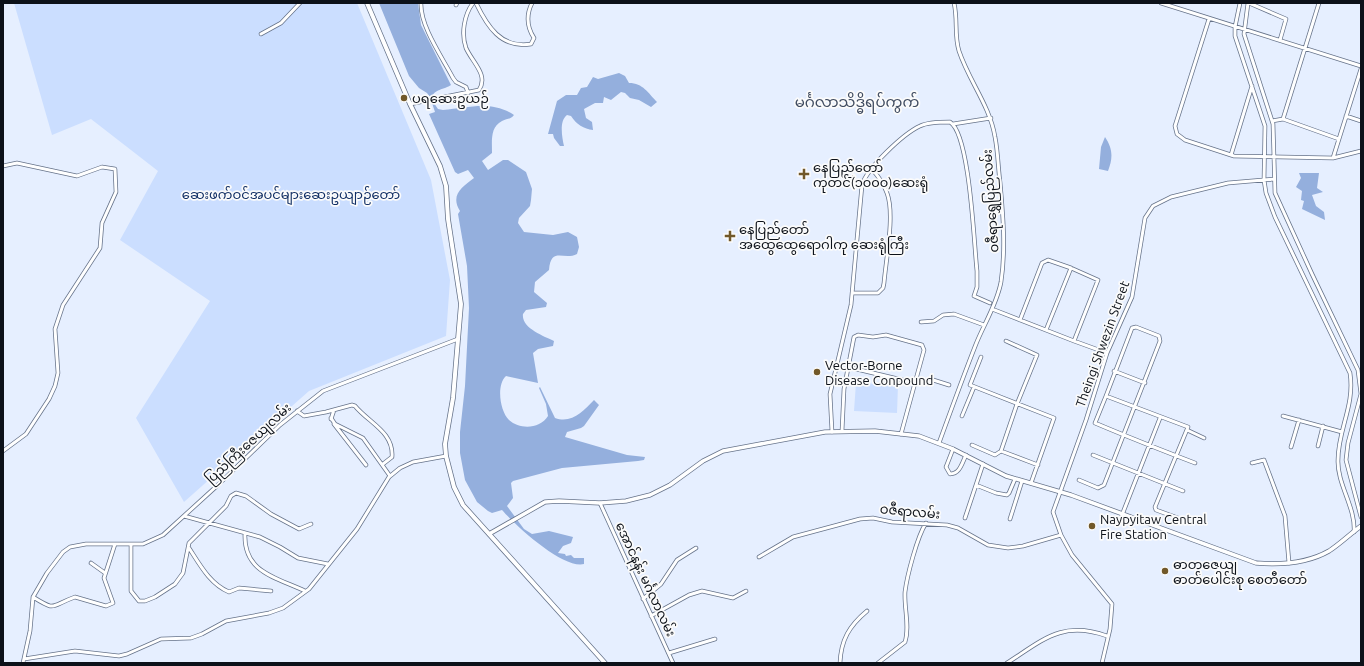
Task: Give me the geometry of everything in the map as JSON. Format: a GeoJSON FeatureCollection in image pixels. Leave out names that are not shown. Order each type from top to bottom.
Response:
{"type":"FeatureCollection","features":[{"type":"Feature","properties":{"kind":"highway"},"geometry":{"type":"LineString","coordinates":[[367,3],[410,104],[440,166],[445,182],[448,219],[460,286],[461,304],[453,398],[446,444],[446,456],[457,496],[489,534],[605,663]]}},
{"type":"Feature","properties":{"kind":"main road"},"geometry":{"type":"LineString","coordinates":[[489,534],[545,502],[560,501],[600,503],[626,501],[650,495],[670,485],[703,461],[723,451],[746,445],[842,431],[919,436],[953,449],[1015,479],[1060,492],[1246,560],[1273,564],[1312,558],[1328,552],[1361,526]]}},
{"type":"Feature","properties":{"kind":"street"},"geometry":{"type":"LineString","coordinates":[[260,34],[281,23],[300,3]]}},
{"type":"Feature","properties":{"kind":"street"},"geometry":{"type":"LineString","coordinates":[[421,3],[421,10],[425,25],[453,78],[456,82],[466,87],[468,93]]}},
{"type":"Feature","properties":{"kind":"street"},"geometry":{"type":"LineString","coordinates":[[410,104],[436,100],[479,90],[483,84],[483,79],[466,49],[463,37],[465,21],[473,3]]}},
{"type":"Feature","properties":{"kind":"street"},"geometry":{"type":"LineString","coordinates":[[476,3],[491,30],[510,43],[523,45],[531,44],[534,38],[528,29],[528,11],[532,3]]}},
{"type":"Feature","properties":{"kind":"street","name":"ဝဇီရာရွှေပြည်လမ်း"},"geometry":{"type":"LineString","coordinates":[[939,443],[976,343],[992,309],[1000,284],[1004,239],[995,137],[991,118],[968,74],[960,52],[956,38],[957,16],[954,3]]}},
{"type":"Feature","properties":{"kind":"street"},"geometry":{"type":"LineString","coordinates":[[1161,3],[1305,48],[1361,68],[1333,158]]}},
{"type":"Feature","properties":{"kind":"street"},"geometry":{"type":"LineString","coordinates":[[1240,3],[1235,27],[1236,36],[1265,126],[1264,180],[1266,193],[1274,217],[1350,373],[1352,393],[1342,432],[1338,460],[1353,520],[1354,532]]}},
{"type":"Feature","properties":{"kind":"street"},"geometry":{"type":"LineString","coordinates":[[1280,40],[1286,19],[1249,3],[1243,29],[1274,131],[1273,157],[1275,193],[1358,370],[1360,394],[1346,460],[1361,517]]}},
{"type":"Feature","properties":{"kind":"street"},"geometry":{"type":"LineString","coordinates":[[1283,119],[1320,3]]}},
{"type":"Feature","properties":{"kind":"street"},"geometry":{"type":"LineString","coordinates":[[1209,19],[1175,126],[1177,134],[1185,140],[1245,158],[1333,158],[1361,151]]}},
{"type":"Feature","properties":{"kind":"street"},"geometry":{"type":"LineString","coordinates":[[1231,155],[1252,86]]}},
{"type":"Feature","properties":{"kind":"street"},"geometry":{"type":"LineString","coordinates":[[1346,116],[1361,120]]}},
{"type":"Feature","properties":{"kind":"street"},"geometry":{"type":"LineString","coordinates":[[832,432],[830,387],[851,305],[862,185],[872,168],[914,129],[931,123],[950,122],[953,124],[991,118]]}},
{"type":"Feature","properties":{"kind":"street"},"geometry":{"type":"LineString","coordinates":[[1272,121],[1283,119],[1339,139]]}},
{"type":"Feature","properties":{"kind":"street"},"geometry":{"type":"LineString","coordinates":[[953,124],[958,133],[966,162],[978,286],[974,296],[990,303]]}},
{"type":"Feature","properties":{"kind":"street"},"geometry":{"type":"LineString","coordinates":[[3,166],[17,163],[77,176],[102,167],[115,169],[116,192],[102,223],[100,248],[63,305],[55,329],[58,373],[55,386],[49,399],[26,434],[3,451]]}},
{"type":"Feature","properties":{"kind":"street"},"geometry":{"type":"LineString","coordinates":[[852,293],[878,293],[883,288],[884,283],[891,213],[888,194],[872,168]]}},
{"type":"Feature","properties":{"kind":"street","name":"Theingi Shwezin Street"},"geometry":{"type":"LineString","coordinates":[[1060,492],[1086,420],[1107,353],[1132,297],[1143,226],[1150,209],[1158,203],[1171,197],[1228,183],[1274,179]]}},
{"type":"Feature","properties":{"kind":"street"},"geometry":{"type":"LineString","coordinates":[[1020,320],[1042,263],[1048,260],[1071,268],[1098,280],[1074,341]]}},
{"type":"Feature","properties":{"kind":"street"},"geometry":{"type":"LineString","coordinates":[[1046,330],[1071,268]]}},
{"type":"Feature","properties":{"kind":"street"},"geometry":{"type":"LineString","coordinates":[[992,309],[1107,353]]}},
{"type":"Feature","properties":{"kind":"street"},"geometry":{"type":"LineString","coordinates":[[921,322],[934,321],[943,315],[954,314],[984,325]]}},
{"type":"Feature","properties":{"kind":"street"},"geometry":{"type":"LineString","coordinates":[[1079,480],[1098,488],[1102,487],[1145,383],[1161,338],[1136,327],[1132,328],[1095,423]]}},
{"type":"Feature","properties":{"kind":"street"},"geometry":{"type":"LineString","coordinates":[[842,431],[842,404],[854,337],[858,335],[873,337],[886,335],[922,345],[924,350],[901,434]]}},
{"type":"Feature","properties":{"kind":"street","name":"ပြည်ကြီးဇေယျလမ်း"},"geometry":{"type":"LineString","coordinates":[[33,597],[58,558],[70,547],[78,544],[142,544],[163,535],[297,411],[323,391],[458,339]]}},
{"type":"Feature","properties":{"kind":"street"},"geometry":{"type":"LineString","coordinates":[[972,445],[995,455],[1001,451],[1017,404],[1038,355],[1006,341]]}},
{"type":"Feature","properties":{"kind":"street"},"geometry":{"type":"LineString","coordinates":[[981,357],[970,385],[1054,418],[1031,483]]}},
{"type":"Feature","properties":{"kind":"street"},"geometry":{"type":"LineString","coordinates":[[848,367],[915,381],[928,382],[930,379],[949,385]]}},
{"type":"Feature","properties":{"kind":"street"},"geometry":{"type":"LineString","coordinates":[[1114,371],[1145,383]]}},
{"type":"Feature","properties":{"kind":"street"},"geometry":{"type":"LineString","coordinates":[[962,416],[974,387]]}},
{"type":"Feature","properties":{"kind":"street"},"geometry":{"type":"LineString","coordinates":[[1106,396],[1188,428],[1187,430],[1204,438]]}},
{"type":"Feature","properties":{"kind":"street"},"geometry":{"type":"LineString","coordinates":[[297,411],[304,416],[334,410],[352,404],[370,422],[382,431],[393,447],[392,457],[383,464]]}},
{"type":"Feature","properties":{"kind":"street"},"geometry":{"type":"LineString","coordinates":[[334,410],[331,418],[332,423],[366,465]]}},
{"type":"Feature","properties":{"kind":"street"},"geometry":{"type":"LineString","coordinates":[[1283,416],[1342,432]]}},
{"type":"Feature","properties":{"kind":"street"},"geometry":{"type":"LineString","coordinates":[[331,418],[335,424],[363,438],[383,464],[390,476]]}},
{"type":"Feature","properties":{"kind":"street"},"geometry":{"type":"LineString","coordinates":[[1122,515],[1160,418]]}},
{"type":"Feature","properties":{"kind":"street"},"geometry":{"type":"LineString","coordinates":[[1086,420],[1195,463]]}},
{"type":"Feature","properties":{"kind":"street"},"geometry":{"type":"LineString","coordinates":[[1291,447],[1299,420]]}},
{"type":"Feature","properties":{"kind":"street"},"geometry":{"type":"LineString","coordinates":[[1318,446],[1323,426]]}},
{"type":"Feature","properties":{"kind":"street"},"geometry":{"type":"LineString","coordinates":[[1178,518],[1156,509],[1164,484],[1187,430]]}},
{"type":"Feature","properties":{"kind":"street"},"geometry":{"type":"LineString","coordinates":[[1341,437],[1350,438]]}},
{"type":"Feature","properties":{"kind":"street"},"geometry":{"type":"LineString","coordinates":[[953,449],[946,467],[950,474],[954,474],[959,471],[966,455]]}},
{"type":"Feature","properties":{"kind":"street"},"geometry":{"type":"LineString","coordinates":[[1001,451],[1038,465]]}},
{"type":"Feature","properties":{"kind":"street"},"geometry":{"type":"LineString","coordinates":[[1093,454],[1183,491]]}},
{"type":"Feature","properties":{"kind":"street"},"geometry":{"type":"LineString","coordinates":[[115,544],[104,578],[113,603],[106,606],[75,597],[53,608],[33,597],[30,630],[24,661],[75,651],[119,656],[161,639],[191,638],[202,634],[226,621],[269,613],[283,608],[305,592],[357,529],[390,476],[400,468],[413,462],[446,456]]}},
{"type":"Feature","properties":{"kind":"street"},"geometry":{"type":"LineString","coordinates":[[1252,463],[1264,460],[1268,468],[1285,516],[1289,562]]}},
{"type":"Feature","properties":{"kind":"street"},"geometry":{"type":"LineString","coordinates":[[966,518],[983,464]]}},
{"type":"Feature","properties":{"kind":"street"},"geometry":{"type":"LineString","coordinates":[[976,485],[996,493],[1007,495],[1015,479]]}},
{"type":"Feature","properties":{"kind":"street"},"geometry":{"type":"LineString","coordinates":[[1010,519],[1022,481]]}},
{"type":"Feature","properties":{"kind":"street"},"geometry":{"type":"LineString","coordinates":[[1060,492],[1053,512],[1061,535],[1072,555],[1112,604],[1110,628],[1102,663]]}},
{"type":"Feature","properties":{"kind":"street"},"geometry":{"type":"LineString","coordinates":[[131,544],[131,591],[139,601],[145,601],[175,584],[183,573],[189,542],[226,506],[231,496],[236,493],[246,496],[271,514],[299,529],[311,524]]}},
{"type":"Feature","properties":{"kind":"street","name":"အောင်နန်း မင်္ဂလာလမ်း"},"geometry":{"type":"LineString","coordinates":[[600,503],[673,663]]}},
{"type":"Feature","properties":{"kind":"street"},"geometry":{"type":"LineString","coordinates":[[184,516],[208,524],[260,537],[298,558],[328,564]]}},
{"type":"Feature","properties":{"kind":"street","name":"ဝဇီရာလမ်း"},"geometry":{"type":"LineString","coordinates":[[759,557],[794,537],[845,521],[873,518],[892,522],[947,525],[958,528],[977,540],[995,547],[1023,546],[1061,535]]}},
{"type":"Feature","properties":{"kind":"street"},"geometry":{"type":"LineString","coordinates":[[878,663],[905,642],[907,633],[905,592],[919,539],[926,523]]}},
{"type":"Feature","properties":{"kind":"street"},"geometry":{"type":"LineString","coordinates":[[244,533],[244,546],[249,558],[257,567],[267,575],[305,592]]}},
{"type":"Feature","properties":{"kind":"street"},"geometry":{"type":"LineString","coordinates":[[189,548],[208,576],[219,588],[229,592],[239,588],[271,591]]}},
{"type":"Feature","properties":{"kind":"street"},"geometry":{"type":"LineString","coordinates":[[643,599],[661,584],[677,560],[696,548]]}},
{"type":"Feature","properties":{"kind":"street"},"geometry":{"type":"LineString","coordinates":[[91,563],[105,572]]}},
{"type":"Feature","properties":{"kind":"street"},"geometry":{"type":"LineString","coordinates":[[651,616],[689,596],[702,591],[733,598],[746,591]]}},
{"type":"Feature","properties":{"kind":"street"},"geometry":{"type":"LineString","coordinates":[[840,663],[840,651],[844,637],[853,624],[867,611]]}},
{"type":"Feature","properties":{"kind":"street"},"geometry":{"type":"LineString","coordinates":[[1007,663],[1050,636],[1061,631],[1096,632],[1107,636]]}},
{"type":"Feature","properties":{"kind":"street"},"geometry":{"type":"LineString","coordinates":[[669,653],[714,639]]}},
{"type":"Feature","properties":{"kind":"green space","name":"ဆေးဖက်ဝင်အပင်များဆေးဥယျာဉ်တော်"},"geometry":{"type":"Polygon","coordinates":[[[14,3],[357,3],[431,180],[450,280],[446,336],[309,391],[184,502],[136,418],[210,301],[120,240],[158,171],[91,119],[52,135],[14,3]]]}},
{"type":"Feature","properties":{"kind":"green space"},"geometry":{"type":"Polygon","coordinates":[[[856,383],[898,385],[897,413],[854,411],[856,383]]]}},
{"type":"Feature","properties":{"kind":"shaded area"},"geometry":{"type":"Polygon","coordinates":[[[379,3],[418,3],[421,25],[451,85],[433,94],[434,102],[438,109],[443,110],[488,106],[505,110],[514,115],[511,118],[502,121],[495,127],[492,135],[492,153],[482,161],[488,170],[503,160],[508,160],[526,172],[532,189],[530,206],[519,218],[518,223],[524,232],[553,235],[568,232],[577,237],[579,247],[577,254],[572,256],[555,256],[552,258],[549,270],[535,282],[534,292],[547,303],[546,307],[526,310],[523,314],[523,319],[529,327],[539,334],[554,341],[553,346],[538,349],[533,353],[538,383],[506,376],[501,385],[500,398],[503,411],[509,420],[524,427],[540,424],[548,416],[546,404],[539,388],[540,387],[555,418],[572,418],[594,400],[599,405],[584,426],[567,432],[565,437],[627,455],[645,457],[644,460],[638,461],[562,468],[513,481],[511,483],[513,498],[507,506],[524,529],[532,534],[549,531],[573,537],[571,543],[563,546],[558,553],[565,554],[566,556],[571,555],[574,558],[584,558],[584,564],[575,564],[564,560],[540,545],[502,510],[492,513],[488,511],[477,502],[465,480],[460,453],[460,432],[465,386],[469,308],[467,266],[458,214],[460,211],[456,200],[462,188],[474,178],[468,170],[458,174],[455,172],[429,114],[435,112],[430,97],[419,88],[409,76],[379,3]]]}},
{"type":"Feature","properties":{"kind":"shaded area"},"geometry":{"type":"Polygon","coordinates":[[[619,73],[625,76],[629,83],[634,83],[642,87],[657,102],[651,107],[639,100],[630,98],[625,93],[621,92],[611,100],[604,97],[603,103],[595,103],[584,109],[586,118],[592,122],[593,130],[580,126],[571,116],[567,115],[564,118],[562,125],[562,138],[564,146],[560,146],[553,134],[548,134],[557,101],[566,95],[577,95],[581,88],[587,87],[593,77],[598,79],[619,73]]]}},
{"type":"Feature","properties":{"kind":"shaded area"},"geometry":{"type":"Polygon","coordinates":[[[1105,137],[1111,150],[1111,162],[1108,171],[1099,169],[1101,147],[1105,137]]]}},
{"type":"Feature","properties":{"kind":"shaded area"},"geometry":{"type":"Polygon","coordinates":[[[1299,173],[1319,173],[1317,188],[1323,192],[1312,195],[1316,206],[1324,212],[1325,220],[1302,209],[1304,201],[1301,200],[1302,191],[1296,187],[1301,178],[1299,173]]]}},
{"type":"Feature","properties":{"kind":"place","name":"ပရဆေးဥယဉ်"},"geometry":{"type":"Point","coordinates":[404,98]}},
{"type":"Feature","properties":{"kind":"place","name":"နေပြည်တော် ကုတင်(၁၀၀၀)ဆေးရုံ"},"geometry":{"type":"Point","coordinates":[804,174]}},
{"type":"Feature","properties":{"kind":"place","name":"နေပြည်တော် အထွေထွေရောဂါကု ဆေးရုံကြီး"},"geometry":{"type":"Point","coordinates":[730,236]}},
{"type":"Feature","properties":{"kind":"place","name":"Vector-Borne Disease Conpound"},"geometry":{"type":"Point","coordinates":[817,372]}},
{"type":"Feature","properties":{"kind":"place","name":"Naypyitaw Central Fire Station"},"geometry":{"type":"Point","coordinates":[1092,526]}},
{"type":"Feature","properties":{"kind":"place","name":"ဓာတုဇေယျ ဓာတ်ပေါင်းစု စေတီတော်"},"geometry":{"type":"Point","coordinates":[1165,571]}},
{"type":"Feature","properties":{"kind":"district","name":"မင်္ဂလာသိဒ္ဓိရပ်ကွက်"},"geometry":{"type":"Point","coordinates":[857,102]}}]}
